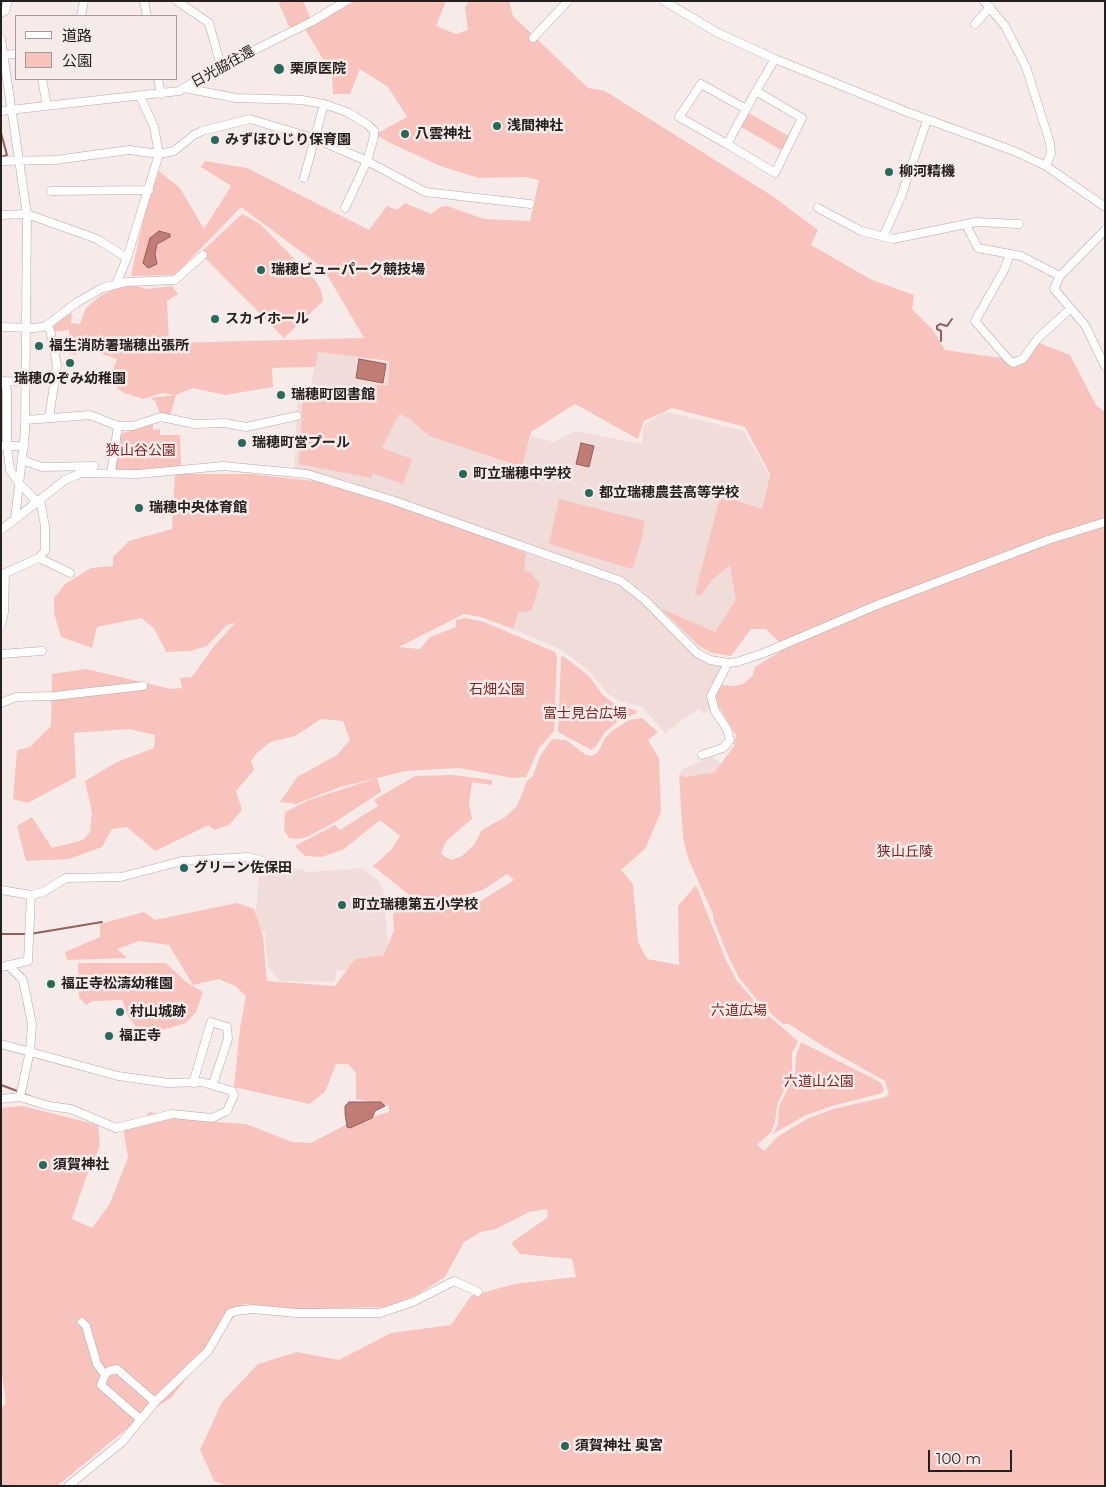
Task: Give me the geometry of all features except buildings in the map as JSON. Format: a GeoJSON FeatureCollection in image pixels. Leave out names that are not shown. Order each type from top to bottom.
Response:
{"type":"FeatureCollection","features":[{"type":"Feature","properties":{"kind":"street"},"geometry":{"type":"LineString","coordinates":[[1,13],[5,11],[8,1]]}},
{"type":"Feature","properties":{"kind":"street"},"geometry":{"type":"LineString","coordinates":[[81,15],[84,1]]}},
{"type":"Feature","properties":{"kind":"street"},"geometry":{"type":"LineString","coordinates":[[144,1],[147,15]]}},
{"type":"Feature","properties":{"kind":"street"},"geometry":{"type":"LineString","coordinates":[[177,1],[209,23],[221,66]]}},
{"type":"Feature","properties":{"kind":"street","name":"日光脇往還"},"geometry":{"type":"LineString","coordinates":[[1,111],[161,94],[184,88],[221,66],[293,32],[346,1]]}},
{"type":"Feature","properties":{"kind":"street"},"geometry":{"type":"LineString","coordinates":[[533,38],[568,1]]}},
{"type":"Feature","properties":{"kind":"street"},"geometry":{"type":"LineString","coordinates":[[664,1],[718,33],[775,59],[927,120],[1014,151],[1046,166],[1105,207]]}},
{"type":"Feature","properties":{"kind":"street"},"geometry":{"type":"LineString","coordinates":[[975,24],[987,4],[1005,26],[1026,68],[1050,143],[1051,153],[1046,166]]}},
{"type":"Feature","properties":{"kind":"street"},"geometry":{"type":"LineString","coordinates":[[1,39],[27,214],[26,420],[14,519]]}},
{"type":"Feature","properties":{"kind":"street"},"geometry":{"type":"LineString","coordinates":[[2,55],[15,54]]}},
{"type":"Feature","properties":{"kind":"street"},"geometry":{"type":"LineString","coordinates":[[727,144],[775,59]]}},
{"type":"Feature","properties":{"kind":"street"},"geometry":{"type":"LineString","coordinates":[[42,80],[46,106]]}},
{"type":"Feature","properties":{"kind":"street"},"geometry":{"type":"LineString","coordinates":[[158,80],[161,94]]}},
{"type":"Feature","properties":{"kind":"street"},"geometry":{"type":"LineString","coordinates":[[746,109],[701,84],[679,117],[775,173],[802,118],[756,91]]}},
{"type":"Feature","properties":{"kind":"street"},"geometry":{"type":"LineString","coordinates":[[184,88],[236,98],[302,100],[324,104],[357,117],[374,131],[374,137],[367,161],[345,208]]}},
{"type":"Feature","properties":{"kind":"street"},"geometry":{"type":"LineString","coordinates":[[116,284],[127,258],[159,154],[154,127],[140,96]]}},
{"type":"Feature","properties":{"kind":"street"},"geometry":{"type":"LineString","coordinates":[[304,178],[324,104]]}},
{"type":"Feature","properties":{"kind":"street"},"geometry":{"type":"LineString","coordinates":[[1,161],[19,162],[129,150],[159,154],[174,151],[202,131],[250,119],[316,139],[367,161],[425,192],[530,204]]}},
{"type":"Feature","properties":{"kind":"street"},"geometry":{"type":"LineString","coordinates":[[883,237],[901,197],[927,120]]}},
{"type":"Feature","properties":{"kind":"street"},"geometry":{"type":"LineString","coordinates":[[51,191],[149,190]]}},
{"type":"Feature","properties":{"kind":"street"},"geometry":{"type":"LineString","coordinates":[[818,208],[861,231],[893,238],[976,222],[1019,224]]}},
{"type":"Feature","properties":{"kind":"street"},"geometry":{"type":"LineString","coordinates":[[1,215],[27,214],[97,238],[127,258]]}},
{"type":"Feature","properties":{"kind":"street"},"geometry":{"type":"LineString","coordinates":[[966,225],[978,248],[1020,256],[1060,276]]}},
{"type":"Feature","properties":{"kind":"street"},"geometry":{"type":"LineString","coordinates":[[1105,230],[1102,240],[1060,276],[1054,286],[1054,292],[1085,325],[1105,366]]}},
{"type":"Feature","properties":{"kind":"street"},"geometry":{"type":"LineString","coordinates":[[1010,254],[1004,270],[975,321],[1008,359],[1014,363],[1023,359],[1038,338],[1070,309]]}},
{"type":"Feature","properties":{"kind":"street"},"geometry":{"type":"LineString","coordinates":[[1,326],[46,326],[90,294],[116,284],[175,280],[203,255]]}},
{"type":"Feature","properties":{"kind":"street"},"geometry":{"type":"LineString","coordinates":[[46,326],[50,330],[57,366],[49,418]]}},
{"type":"Feature","properties":{"kind":"street"},"geometry":{"type":"LineString","coordinates":[[1,625],[4,612],[3,575],[39,558],[46,546],[39,501],[19,483],[10,470],[4,446],[7,390],[3,381],[25,382]]}},
{"type":"Feature","properties":{"kind":"street"},"geometry":{"type":"LineString","coordinates":[[26,420],[90,415],[118,426],[133,426],[161,418],[195,424],[225,423],[249,426],[297,416]]}},
{"type":"Feature","properties":{"kind":"street"},"geometry":{"type":"LineString","coordinates":[[110,473],[118,426]]}},
{"type":"Feature","properties":{"kind":"street"},"geometry":{"type":"LineString","coordinates":[[4,446],[24,446]]}},
{"type":"Feature","properties":{"kind":"street"},"geometry":{"type":"LineString","coordinates":[[22,460],[42,467],[94,466]]}},
{"type":"Feature","properties":{"kind":"street"},"geometry":{"type":"LineString","coordinates":[[1,530],[65,480],[81,473],[138,474],[223,466],[307,474],[331,480],[620,581],[646,601],[697,652],[710,660],[728,663],[756,656],[886,601],[1048,540],[1105,522]]}},
{"type":"Feature","properties":{"kind":"street"},"geometry":{"type":"LineString","coordinates":[[39,558],[70,573]]}},
{"type":"Feature","properties":{"kind":"street"},"geometry":{"type":"LineString","coordinates":[[1,654],[42,651]]}},
{"type":"Feature","properties":{"kind":"street"},"geometry":{"type":"LineString","coordinates":[[702,755],[723,748],[730,740],[727,729],[714,711],[711,696],[728,663]]}},
{"type":"Feature","properties":{"kind":"street"},"geometry":{"type":"LineString","coordinates":[[1,703],[16,697],[54,696],[143,686]]}},
{"type":"Feature","properties":{"kind":"street"},"geometry":{"type":"LineString","coordinates":[[1,890],[30,895],[75,876],[121,877],[182,861],[198,859],[246,857],[263,861]]}},
{"type":"Feature","properties":{"kind":"street"},"geometry":{"type":"LineString","coordinates":[[4,966],[28,961],[30,895]]}},
{"type":"Feature","properties":{"kind":"street"},"geometry":{"type":"LineString","coordinates":[[4,966],[23,980],[32,1024],[30,1051],[20,1097]]}},
{"type":"Feature","properties":{"kind":"street"},"geometry":{"type":"LineString","coordinates":[[193,1083],[211,1022],[227,1027],[228,1039],[213,1084]]}},
{"type":"Feature","properties":{"kind":"street"},"geometry":{"type":"LineString","coordinates":[[1,1044],[118,1076],[168,1083],[213,1084],[232,1092],[234,1095],[227,1111],[222,1116],[212,1118],[172,1114],[116,1128],[71,1109],[49,1106],[20,1097],[1,1099]]}},
{"type":"Feature","properties":{"kind":"street"},"geometry":{"type":"LineString","coordinates":[[68,1486],[122,1442],[140,1418],[208,1351],[230,1314],[236,1311],[253,1309],[296,1313],[380,1313],[413,1302],[454,1281],[478,1292]]}},
{"type":"Feature","properties":{"kind":"street"},"geometry":{"type":"LineString","coordinates":[[82,1322],[86,1326],[97,1364],[105,1375]]}},
{"type":"Feature","properties":{"kind":"street"},"geometry":{"type":"LineString","coordinates":[[140,1418],[101,1385],[105,1375],[117,1369],[156,1402]]}},
{"type":"Feature","properties":{"kind":"shaded area"},"geometry":{"type":"Polygon","coordinates":[[[159,231],[170,234],[170,237],[157,244],[155,254],[157,264],[148,268],[143,263],[150,238],[159,231]]]}},
{"type":"Feature","properties":{"kind":"shaded area"},"geometry":{"type":"Polygon","coordinates":[[[317,352],[388,362],[388,385],[343,386],[342,388],[410,419],[429,436],[521,467],[531,436],[554,442],[575,431],[642,444],[644,425],[657,417],[659,410],[744,431],[769,475],[762,509],[726,497],[695,593],[701,596],[712,580],[730,565],[737,600],[715,632],[660,608],[639,587],[635,595],[708,662],[722,666],[709,692],[712,708],[703,714],[699,708],[665,733],[642,707],[617,700],[607,693],[590,672],[562,650],[513,629],[519,612],[526,553],[631,591],[635,585],[625,578],[347,481],[294,471],[298,387],[311,387],[317,352]]]}},
{"type":"Feature","properties":{"kind":"shaded area"},"geometry":{"type":"Polygon","coordinates":[[[359,359],[386,364],[383,383],[356,378],[359,359]]]}},
{"type":"Feature","properties":{"kind":"shaded area"},"geometry":{"type":"Polygon","coordinates":[[[581,443],[594,446],[589,467],[576,464],[581,443]]]}},
{"type":"Feature","properties":{"kind":"shaded area"},"geometry":{"type":"Polygon","coordinates":[[[711,757],[721,763],[715,772],[686,777],[679,775],[683,769],[711,757]]]}},
{"type":"Feature","properties":{"kind":"shaded area"},"geometry":{"type":"Polygon","coordinates":[[[260,860],[309,872],[362,868],[378,880],[383,888],[388,946],[384,955],[355,959],[349,970],[336,970],[335,982],[280,981],[268,967],[265,933],[255,925],[260,860]]]}},
{"type":"Feature","properties":{"kind":"shaded area"},"geometry":{"type":"Polygon","coordinates":[[[349,1102],[381,1102],[385,1106],[375,1111],[372,1118],[350,1128],[347,1127],[345,1113],[345,1106],[349,1102]]]}},
{"type":"Feature","properties":{"kind":"green space"},"geometry":{"type":"Polygon","coordinates":[[[278,1],[303,1],[311,20],[290,29],[278,1]]]}},
{"type":"Feature","properties":{"kind":"green space","name":"狭山丘陵"},"geometry":{"type":"Polygon","coordinates":[[[355,1],[446,1],[436,26],[456,34],[468,30],[465,8],[469,1],[509,1],[513,16],[588,88],[605,91],[774,197],[818,230],[811,245],[872,280],[914,295],[912,309],[933,330],[945,350],[1001,358],[1020,365],[1039,343],[1070,355],[1096,405],[1105,412],[1105,1486],[227,1486],[214,1481],[200,1450],[222,1402],[258,1364],[297,1352],[339,1360],[391,1333],[451,1325],[471,1296],[514,1284],[576,1277],[572,1259],[520,1254],[511,1243],[548,1217],[547,1209],[529,1212],[496,1229],[481,1232],[464,1242],[445,1277],[418,1294],[388,1307],[296,1309],[244,1304],[171,1398],[145,1414],[57,1486],[1,1486],[1,1408],[6,1403],[1,1368],[1,1108],[23,1106],[98,1125],[100,1146],[88,1172],[72,1219],[92,1228],[109,1205],[128,1158],[123,1126],[143,1122],[149,1112],[203,1121],[246,1124],[292,1142],[311,1143],[347,1124],[389,1112],[389,1106],[356,1099],[356,1073],[348,1064],[336,1064],[325,1092],[309,1104],[234,1087],[240,1028],[246,996],[235,986],[219,979],[193,985],[169,945],[140,941],[117,949],[127,958],[67,960],[65,952],[100,937],[100,924],[144,912],[155,920],[237,903],[254,909],[263,936],[267,981],[335,986],[355,959],[384,955],[394,930],[393,914],[405,903],[425,908],[449,903],[479,902],[514,880],[507,874],[483,890],[463,896],[413,898],[373,866],[392,849],[400,836],[380,820],[344,849],[322,857],[305,856],[295,846],[335,825],[340,830],[378,806],[374,800],[415,776],[452,775],[492,780],[492,785],[472,782],[469,804],[472,819],[446,841],[441,854],[451,860],[462,856],[474,845],[482,830],[505,817],[517,806],[527,781],[533,776],[540,756],[552,739],[566,740],[586,755],[592,756],[598,752],[605,738],[612,731],[629,720],[642,718],[658,732],[648,740],[659,758],[661,812],[645,849],[621,870],[633,884],[638,942],[647,959],[679,965],[678,906],[696,885],[726,960],[737,981],[765,1013],[798,1041],[792,1053],[792,1071],[777,1105],[775,1122],[771,1132],[757,1145],[764,1151],[777,1137],[807,1119],[833,1109],[886,1097],[889,1094],[885,1081],[821,1045],[789,1024],[783,1024],[762,1006],[739,978],[688,858],[683,837],[679,775],[686,777],[715,772],[734,746],[736,735],[718,705],[716,695],[722,685],[734,686],[743,684],[753,675],[755,667],[781,651],[778,641],[766,629],[751,629],[731,656],[712,653],[699,646],[660,608],[715,632],[736,600],[730,565],[712,580],[701,596],[695,594],[719,501],[726,497],[762,509],[770,474],[745,427],[672,408],[644,421],[638,439],[575,404],[531,432],[522,467],[429,436],[410,419],[399,414],[382,448],[412,459],[403,484],[373,473],[371,478],[299,464],[303,392],[325,388],[326,390],[329,388],[348,391],[380,405],[342,386],[388,385],[389,361],[318,352],[315,367],[272,368],[273,387],[225,395],[193,388],[176,395],[170,416],[161,415],[155,401],[150,398],[175,395],[163,393],[143,399],[122,392],[109,381],[117,359],[82,347],[76,355],[69,354],[69,330],[52,332],[55,322],[72,313],[71,323],[80,324],[86,308],[99,297],[123,282],[147,289],[172,286],[178,294],[167,301],[169,343],[364,338],[323,268],[241,207],[175,275],[131,276],[144,216],[159,171],[180,188],[204,229],[231,186],[201,167],[205,161],[247,168],[369,230],[387,206],[397,210],[405,203],[431,214],[440,207],[447,206],[484,219],[530,221],[539,180],[525,177],[479,178],[440,166],[388,142],[376,134],[407,117],[388,87],[360,69],[350,94],[333,94],[332,77],[326,70],[326,64],[305,29],[355,1]]]}},
{"type":"Feature","properties":{"kind":"green space"},"geometry":{"type":"Polygon","coordinates":[[[749,113],[790,137],[783,151],[741,127],[749,113]]]}},
{"type":"Feature","properties":{"kind":"green space","name":"瑞穂ビューパーク競技場"},"geometry":{"type":"Polygon","coordinates":[[[242,214],[260,224],[316,281],[321,290],[323,301],[284,338],[200,253],[242,214]]]}},
{"type":"Feature","properties":{"kind":"green space","name":"狭山谷公園"},"geometry":{"type":"Polygon","coordinates":[[[153,424],[153,430],[160,429],[160,435],[180,435],[181,468],[138,473],[114,471],[120,434],[153,424]]]}},
{"type":"Feature","properties":{"kind":"green space","name":"石畑公園"},"geometry":{"type":"Polygon","coordinates":[[[175,474],[249,474],[323,482],[443,520],[526,553],[524,571],[530,572],[540,584],[531,611],[519,612],[513,629],[481,617],[464,614],[399,647],[420,649],[430,637],[456,627],[456,620],[466,618],[484,622],[555,652],[557,656],[554,731],[539,748],[526,777],[513,778],[459,768],[406,771],[340,787],[296,804],[280,802],[297,777],[337,755],[350,740],[343,721],[321,719],[295,736],[270,742],[257,753],[251,761],[254,770],[236,791],[242,810],[229,825],[214,830],[209,825],[155,851],[127,827],[112,829],[102,847],[69,859],[26,861],[17,826],[32,817],[52,848],[83,840],[90,832],[92,813],[85,781],[117,762],[154,748],[155,735],[129,729],[74,733],[76,777],[28,803],[13,799],[17,750],[30,747],[51,726],[52,674],[86,669],[171,689],[182,688],[180,678],[192,677],[214,646],[235,623],[227,625],[207,646],[190,651],[166,652],[154,628],[141,618],[97,627],[92,648],[61,637],[54,613],[54,598],[65,584],[91,568],[113,566],[113,557],[129,541],[172,529],[175,474]]]}},
{"type":"Feature","properties":{"kind":"green space"},"geometry":{"type":"Polygon","coordinates":[[[559,499],[645,521],[641,542],[632,569],[549,544],[559,499]]]}},
{"type":"Feature","properties":{"kind":"green space","name":"富士見台広場"},"geometry":{"type":"Polygon","coordinates":[[[563,656],[588,675],[603,695],[613,703],[637,711],[637,713],[618,721],[605,732],[597,745],[591,750],[558,732],[561,657],[563,656]]]}},
{"type":"Feature","properties":{"kind":"green space"},"geometry":{"type":"Polygon","coordinates":[[[377,778],[381,792],[335,822],[307,837],[298,839],[289,838],[284,830],[285,812],[309,800],[377,778]]]}},
{"type":"Feature","properties":{"kind":"green space"},"geometry":{"type":"Polygon","coordinates":[[[78,963],[166,963],[186,982],[203,992],[196,1012],[186,1023],[155,1032],[141,1033],[129,1018],[122,1000],[93,1001],[86,1005],[79,997],[78,963]]]}},
{"type":"Feature","properties":{"kind":"green space","name":"六道山公園"},"geometry":{"type":"Polygon","coordinates":[[[801,1042],[880,1082],[884,1089],[882,1093],[806,1115],[773,1134],[778,1124],[779,1107],[795,1073],[796,1056],[801,1042]]]}},
{"type":"Feature","properties":{"kind":"waterway"},"geometry":{"type":"LineString","coordinates":[[1,133],[7,155],[1,157]]}},
{"type":"Feature","properties":{"kind":"waterway"},"geometry":{"type":"LineString","coordinates":[[941,341],[941,331],[937,329],[937,326],[940,324],[947,326],[952,319]]}},
{"type":"Feature","properties":{"kind":"waterway"},"geometry":{"type":"LineString","coordinates":[[30,934],[102,922]]}},
{"type":"Feature","properties":{"kind":"waterway"},"geometry":{"type":"LineString","coordinates":[[1,934],[26,934]]}},
{"type":"Feature","properties":{"kind":"waterway"},"geometry":{"type":"LineString","coordinates":[[1,1085],[20,1092]]}},
{"type":"Feature","properties":{"kind":"waterway"},"geometry":{"type":"LineString","coordinates":[[24,1094],[31,1097]]}},
{"type":"Feature","properties":{"kind":"place","name":"栗原医院"},"geometry":{"type":"Point","coordinates":[279,69]}},
{"type":"Feature","properties":{"kind":"place","name":"浅間神社"},"geometry":{"type":"Point","coordinates":[497,126]}},
{"type":"Feature","properties":{"kind":"place","name":"八雲神社"},"geometry":{"type":"Point","coordinates":[405,134]}},
{"type":"Feature","properties":{"kind":"place","name":"みずほひじり保育園"},"geometry":{"type":"Point","coordinates":[215,140]}},
{"type":"Feature","properties":{"kind":"place","name":"柳河精機"},"geometry":{"type":"Point","coordinates":[889,172]}},
{"type":"Feature","properties":{"kind":"place","name":"瑞穂ビューパーク競技場"},"geometry":{"type":"Point","coordinates":[261,270]}},
{"type":"Feature","properties":{"kind":"place","name":"スカイホール"},"geometry":{"type":"Point","coordinates":[215,319]}},
{"type":"Feature","properties":{"kind":"place","name":"福生消防署瑞穂出張所"},"geometry":{"type":"Point","coordinates":[39,346]}},
{"type":"Feature","properties":{"kind":"place","name":"瑞穂のぞみ幼稚園"},"geometry":{"type":"Point","coordinates":[70,363]}},
{"type":"Feature","properties":{"kind":"place","name":"瑞穂町図書館"},"geometry":{"type":"Point","coordinates":[281,395]}},
{"type":"Feature","properties":{"kind":"place","name":"瑞穂町営プール"},"geometry":{"type":"Point","coordinates":[242,443]}},
{"type":"Feature","properties":{"kind":"place","name":"町立瑞穂中学校"},"geometry":{"type":"Point","coordinates":[463,474]}},
{"type":"Feature","properties":{"kind":"place","name":"都立瑞穂農芸高等学校"},"geometry":{"type":"Point","coordinates":[589,493]}},
{"type":"Feature","properties":{"kind":"place","name":"瑞穂中央体育館"},"geometry":{"type":"Point","coordinates":[139,508]}},
{"type":"Feature","properties":{"kind":"place","name":"グリーン佐保田"},"geometry":{"type":"Point","coordinates":[184,868]}},
{"type":"Feature","properties":{"kind":"place","name":"町立瑞穂第五小学校"},"geometry":{"type":"Point","coordinates":[342,905]}},
{"type":"Feature","properties":{"kind":"place","name":"福正寺松濤幼稚園"},"geometry":{"type":"Point","coordinates":[51,984]}},
{"type":"Feature","properties":{"kind":"place","name":"村山城跡"},"geometry":{"type":"Point","coordinates":[120,1012]}},
{"type":"Feature","properties":{"kind":"place","name":"福正寺"},"geometry":{"type":"Point","coordinates":[109,1036]}},
{"type":"Feature","properties":{"kind":"place","name":"須賀神社"},"geometry":{"type":"Point","coordinates":[43,1165]}},
{"type":"Feature","properties":{"kind":"place","name":"須賀神社 奥宮"},"geometry":{"type":"Point","coordinates":[565,1446]}},
{"type":"Feature","properties":{"kind":"park label","name":"六道広場"},"geometry":{"type":"Point","coordinates":[739,1011]}}]}
